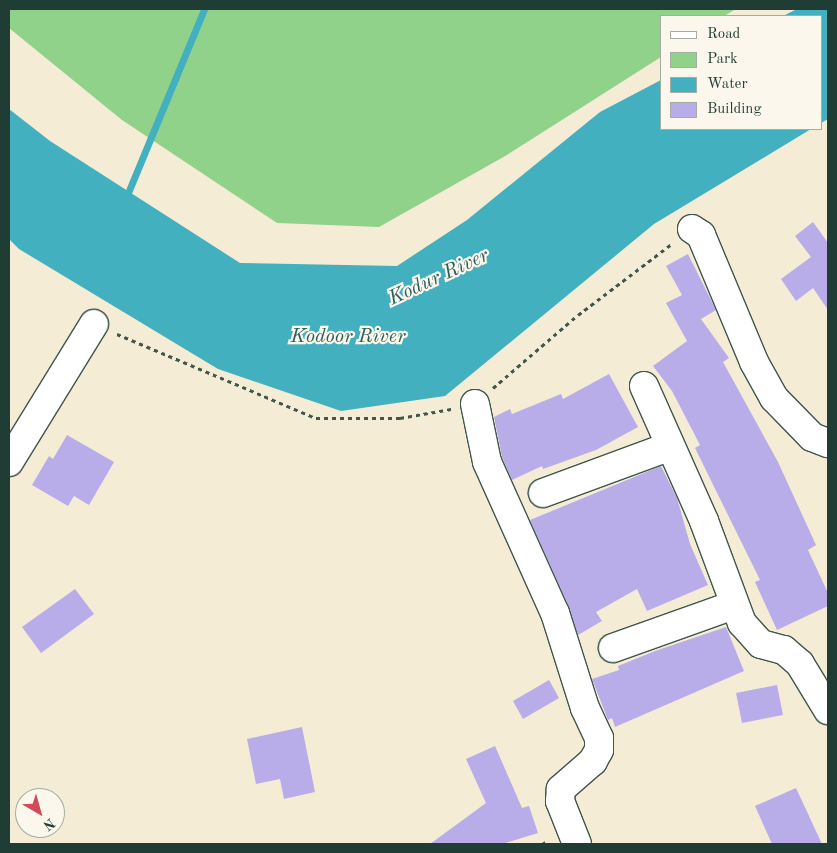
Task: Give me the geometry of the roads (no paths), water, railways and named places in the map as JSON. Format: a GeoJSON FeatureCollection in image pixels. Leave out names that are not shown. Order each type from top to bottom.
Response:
{"type":"FeatureCollection","features":[{"type":"Feature","properties":{"kind":"street"},"geometry":{"type":"LineString","coordinates":[[692,229],[701,235],[754,362],[774,398],[812,437],[828,443]]}},
{"type":"Feature","properties":{"kind":"street"},"geometry":{"type":"LineString","coordinates":[[9,462],[94,324]]}},
{"type":"Feature","properties":{"kind":"street"},"geometry":{"type":"LineString","coordinates":[[644,386],[668,447],[704,521],[734,605],[749,635],[761,644],[784,650],[800,664],[828,710]]}},
{"type":"Feature","properties":{"kind":"street"},"geometry":{"type":"LineString","coordinates":[[475,404],[487,462],[555,613],[585,708],[599,738],[599,750],[593,761],[561,789],[560,801],[577,844]]}},
{"type":"Feature","properties":{"kind":"street"},"geometry":{"type":"LineString","coordinates":[[543,493],[668,447]]}},
{"type":"Feature","properties":{"kind":"street"},"geometry":{"type":"LineString","coordinates":[[613,648],[734,605]]}},
{"type":"Feature","properties":{"kind":"water"},"geometry":{"type":"Polygon","coordinates":[[[797,9],[828,9],[828,119],[822,122],[822,15],[785,15],[797,9]]]}},
{"type":"Feature","properties":{"kind":"water","name":"Kodoor River"},"geometry":{"type":"Polygon","coordinates":[[[660,81],[660,130],[809,130],[654,224],[445,396],[341,411],[218,369],[19,249],[9,239],[9,109],[50,141],[240,263],[397,266],[467,220],[600,112],[660,81]]]}},
{"type":"Feature","properties":{"kind":"waterway"},"geometry":{"type":"LineString","coordinates":[[125,200],[204,9]]}},
{"type":"Feature","properties":{"kind":"water label","name":"Kodur River"},"geometry":{"type":"Point","coordinates":[439,278]}}]}
